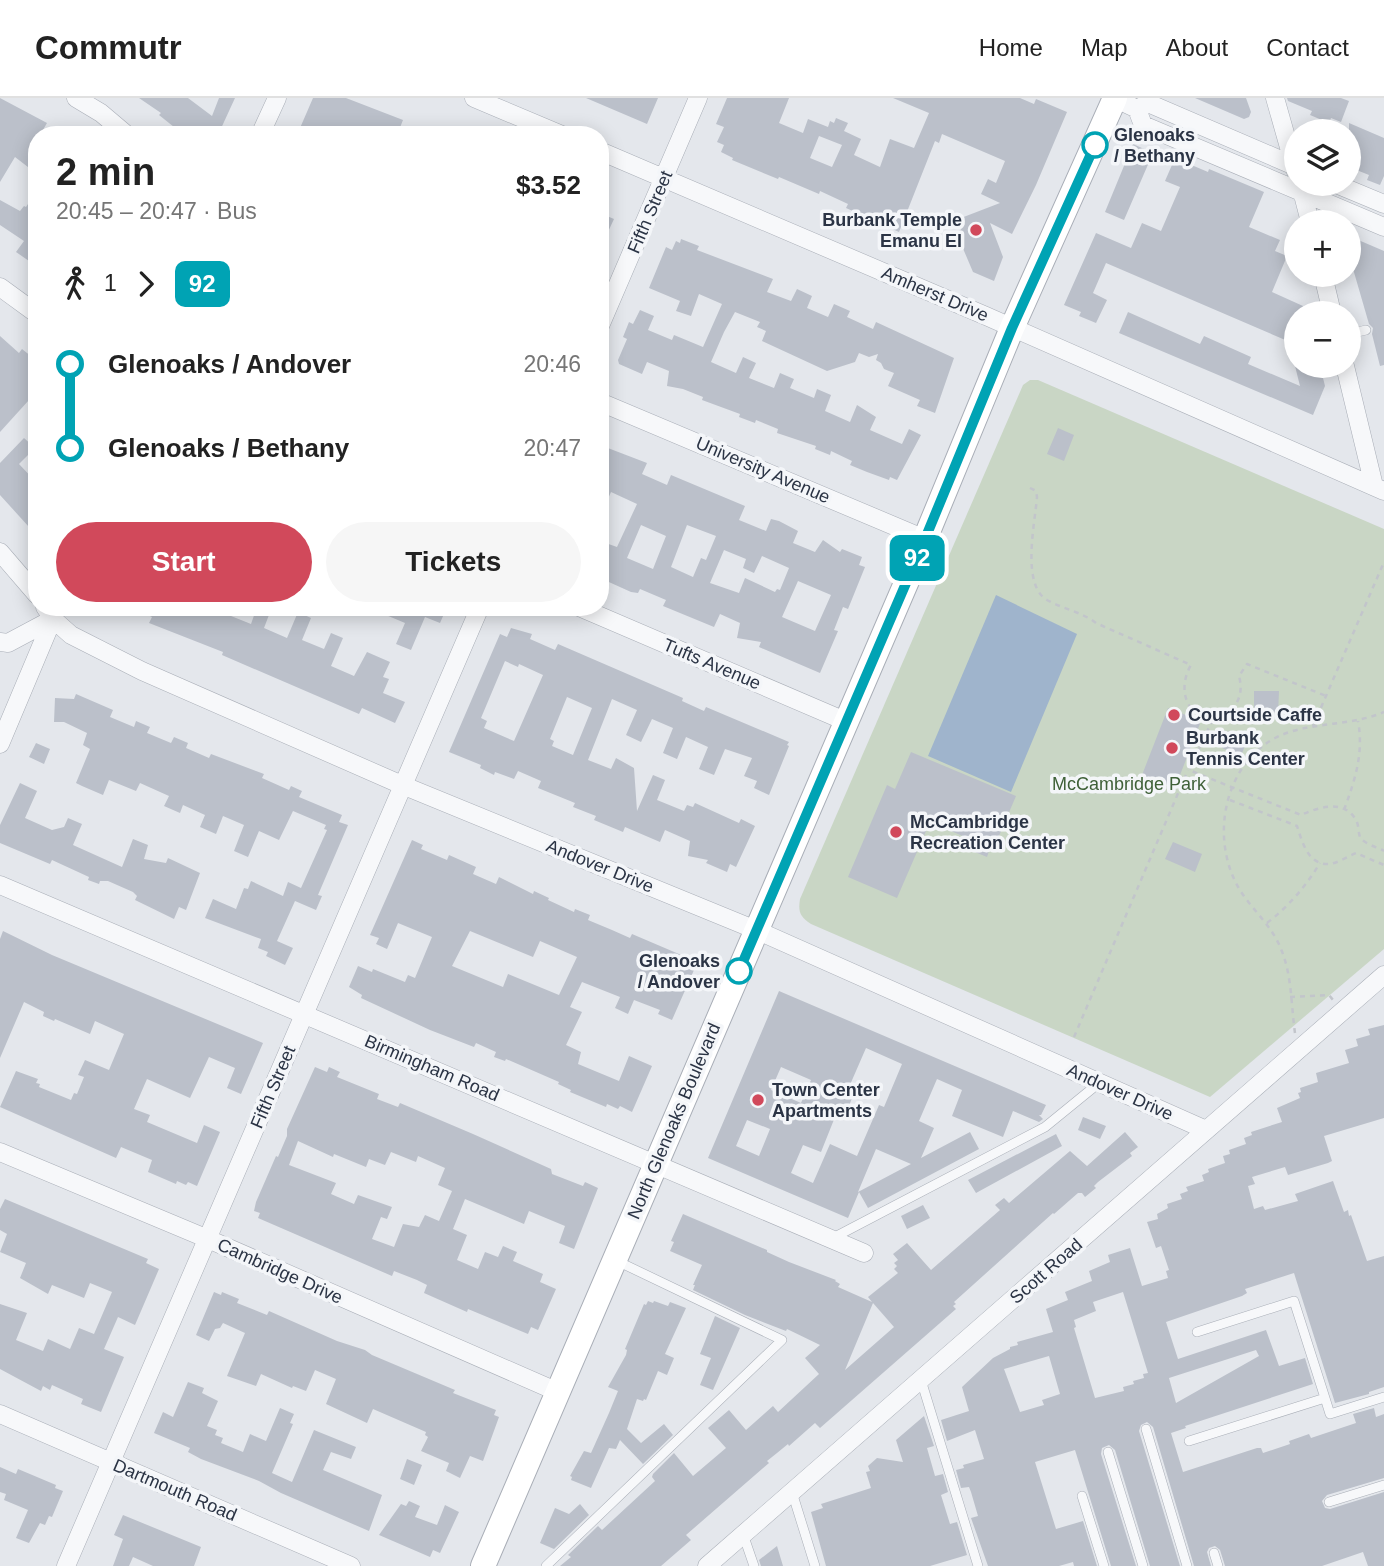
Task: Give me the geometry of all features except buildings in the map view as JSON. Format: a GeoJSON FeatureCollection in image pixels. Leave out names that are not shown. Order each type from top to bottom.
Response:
{"type":"FeatureCollection","features":[{"type":"Feature","properties":{"kind":"main road","name":"North Glenoaks Boulevard"},"geometry":{"type":"LineString","coordinates":[[483,1566],[925,539],[1012,328],[1120,101]]}},
{"type":"Feature","properties":{"kind":"street"},"geometry":{"type":"LineString","coordinates":[[76,98],[116,126]]}},
{"type":"Feature","properties":{"kind":"street"},"geometry":{"type":"LineString","coordinates":[[264,126],[277,98]]}},
{"type":"Feature","properties":{"kind":"street"},"geometry":{"type":"LineString","coordinates":[[474,98],[541,126]]}},
{"type":"Feature","properties":{"kind":"street","name":"Fifth Street"},"geometry":{"type":"LineString","coordinates":[[609,305],[698,98]]}},
{"type":"Feature","properties":{"kind":"street"},"geometry":{"type":"LineString","coordinates":[[1275,98],[1284,129]]}},
{"type":"Feature","properties":{"kind":"street"},"geometry":{"type":"LineString","coordinates":[[1120,101],[1148,103],[1284,170]]}},
{"type":"Feature","properties":{"kind":"street"},"geometry":{"type":"LineString","coordinates":[[1120,101],[1143,125],[1284,172]]}},
{"type":"Feature","properties":{"kind":"street","name":"Amherst Drive"},"geometry":{"type":"LineString","coordinates":[[609,155],[1379,489]]}},
{"type":"Feature","properties":{"kind":"street"},"geometry":{"type":"LineString","coordinates":[[1361,193],[1383,200]]}},
{"type":"Feature","properties":{"kind":"street"},"geometry":{"type":"LineString","coordinates":[[1330,196],[1384,228]]}},
{"type":"Feature","properties":{"kind":"street"},"geometry":{"type":"LineString","coordinates":[[0,287],[28,307]]}},
{"type":"Feature","properties":{"kind":"street"},"geometry":{"type":"LineString","coordinates":[[1348,378],[1379,489]]}},
{"type":"Feature","properties":{"kind":"street","name":"University Avenue"},"geometry":{"type":"LineString","coordinates":[[609,406],[925,539]]}},
{"type":"Feature","properties":{"kind":"street"},"geometry":{"type":"LineString","coordinates":[[1379,489],[1384,461]]}},
{"type":"Feature","properties":{"kind":"street"},"geometry":{"type":"LineString","coordinates":[[0,552],[28,585]]}},
{"type":"Feature","properties":{"kind":"street"},"geometry":{"type":"LineString","coordinates":[[0,642],[8,643],[45,616]]}},
{"type":"Feature","properties":{"kind":"street"},"geometry":{"type":"LineString","coordinates":[[0,744],[50,616]]}},
{"type":"Feature","properties":{"kind":"street","name":"Andover Drive"},"geometry":{"type":"LineString","coordinates":[[56,616],[71,635],[142,671],[402,785],[756,930],[1206,1130]]}},
{"type":"Feature","properties":{"kind":"street","name":"Fifth Street"},"geometry":{"type":"LineString","coordinates":[[66,1566],[476,616]]}},
{"type":"Feature","properties":{"kind":"street","name":"Tufts Avenue"},"geometry":{"type":"LineString","coordinates":[[600,616],[845,721]]}},
{"type":"Feature","properties":{"kind":"street","name":"Birmingham Road"},"geometry":{"type":"LineString","coordinates":[[0,885],[863,1253]]}},
{"type":"Feature","properties":{"kind":"street","name":"Scott Road"},"geometry":{"type":"LineString","coordinates":[[707,1566],[1384,975]]}},
{"type":"Feature","properties":{"kind":"street","name":"Cambridge Drive"},"geometry":{"type":"LineString","coordinates":[[0,1152],[558,1392]]}},
{"type":"Feature","properties":{"kind":"street","name":"Dartmouth Road"},"geometry":{"type":"LineString","coordinates":[[0,1414],[351,1566]]}},
{"type":"Feature","properties":{"kind":"lane"},"geometry":{"type":"LineString","coordinates":[[1361,331],[1366,330]]}},
{"type":"Feature","properties":{"kind":"lane"},"geometry":{"type":"LineString","coordinates":[[830,1240],[1045,1127],[1099,1083]]}},
{"type":"Feature","properties":{"kind":"lane"},"geometry":{"type":"LineString","coordinates":[[546,1566],[782,1340],[615,1260]]}},
{"type":"Feature","properties":{"kind":"lane"},"geometry":{"type":"LineString","coordinates":[[1197,1332],[1294,1301],[1330,1414],[1384,1397]]}},
{"type":"Feature","properties":{"kind":"lane"},"geometry":{"type":"LineString","coordinates":[[921,1380],[978,1566]]}},
{"type":"Feature","properties":{"kind":"lane"},"geometry":{"type":"LineString","coordinates":[[1189,1441],[1325,1398]]}},
{"type":"Feature","properties":{"kind":"lane"},"geometry":{"type":"LineString","coordinates":[[1146,1429],[1187,1566]]}},
{"type":"Feature","properties":{"kind":"lane"},"geometry":{"type":"LineString","coordinates":[[1108,1452],[1143,1566]]}},
{"type":"Feature","properties":{"kind":"lane"},"geometry":{"type":"LineString","coordinates":[[1329,1502],[1384,1485]]}},
{"type":"Feature","properties":{"kind":"lane"},"geometry":{"type":"LineString","coordinates":[[792,1492],[815,1566]]}},
{"type":"Feature","properties":{"kind":"lane"},"geometry":{"type":"LineString","coordinates":[[1082,1496],[1104,1566]]}},
{"type":"Feature","properties":{"kind":"lane"},"geometry":{"type":"LineString","coordinates":[[743,1534],[754,1566]]}},
{"type":"Feature","properties":{"kind":"lane"},"geometry":{"type":"LineString","coordinates":[[1214,1553],[1218,1566]]}},
{"type":"Feature","properties":{"kind":"path"},"geometry":{"type":"LineString","coordinates":[[1030,488],[1036,491],[1037,497],[1031,571],[1040,595],[1191,665],[1185,675],[1184,686],[1188,706],[1203,718],[1213,719],[1233,709],[1242,689],[1239,676],[1247,664],[1326,696]]}},
{"type":"Feature","properties":{"kind":"path"},"geometry":{"type":"LineString","coordinates":[[1312,728],[1384,562]]}},
{"type":"Feature","properties":{"kind":"path"},"geometry":{"type":"LineString","coordinates":[[1297,1050],[1287,967],[1281,948],[1267,923],[1237,884],[1225,855],[1222,824],[1233,787],[1244,765],[1257,749],[1278,737],[1384,712]]}},
{"type":"Feature","properties":{"kind":"path"},"geometry":{"type":"LineString","coordinates":[[1074,1037],[1213,719]]}},
{"type":"Feature","properties":{"kind":"path"},"geometry":{"type":"LineString","coordinates":[[1344,810],[1357,775],[1360,751],[1358,720]]}},
{"type":"Feature","properties":{"kind":"path"},"geometry":{"type":"LineString","coordinates":[[1189,770],[1301,815],[1322,806],[1337,807],[1350,812],[1357,823],[1360,837],[1384,851]]}},
{"type":"Feature","properties":{"kind":"path"},"geometry":{"type":"LineString","coordinates":[[1229,799],[1297,826],[1308,854],[1321,862],[1328,864],[1356,853],[1384,865]]}},
{"type":"Feature","properties":{"kind":"path"},"geometry":{"type":"LineString","coordinates":[[1267,923],[1284,910],[1300,892],[1321,862]]}},
{"type":"Feature","properties":{"kind":"path"},"geometry":{"type":"LineString","coordinates":[[1290,997],[1329,995],[1342,1011]]}},
{"type":"Feature","properties":{"kind":"green space","name":"McCambridge Park"},"geometry":{"type":"Polygon","coordinates":[[[1030,380],[1038,380],[1384,529],[1384,949],[1210,1097],[811,924],[800,911],[800,899],[1023,385],[1030,380]]]}},
{"type":"Feature","properties":{"kind":"water"},"geometry":{"type":"Polygon","coordinates":[[[996,595],[1077,634],[1011,792],[928,756],[996,595]]]}},
{"type":"Feature","properties":{"kind":"bus line","name":"92"},"geometry":{"type":"LineString","coordinates":[[739,971],[925,539],[1012,328],[1095,145]]}},
{"type":"Feature","properties":{"kind":"place","name":"Glenoaks / Bethany"},"geometry":{"type":"Point","coordinates":[1095,145]}},
{"type":"Feature","properties":{"kind":"place","name":"Burbank Temple Emanu El"},"geometry":{"type":"Point","coordinates":[976,230]}},
{"type":"Feature","properties":{"kind":"place","name":"Courtside Caffe"},"geometry":{"type":"Point","coordinates":[1174,715]}},
{"type":"Feature","properties":{"kind":"place","name":"Burbank Tennis Center"},"geometry":{"type":"Point","coordinates":[1172,748]}},
{"type":"Feature","properties":{"kind":"place","name":"McCambridge Recreation Center"},"geometry":{"type":"Point","coordinates":[896,832]}},
{"type":"Feature","properties":{"kind":"place","name":"Glenoaks / Andover"},"geometry":{"type":"Point","coordinates":[739,971]}},
{"type":"Feature","properties":{"kind":"place","name":"Town Center Apartments"},"geometry":{"type":"Point","coordinates":[758,1100]}}]}
